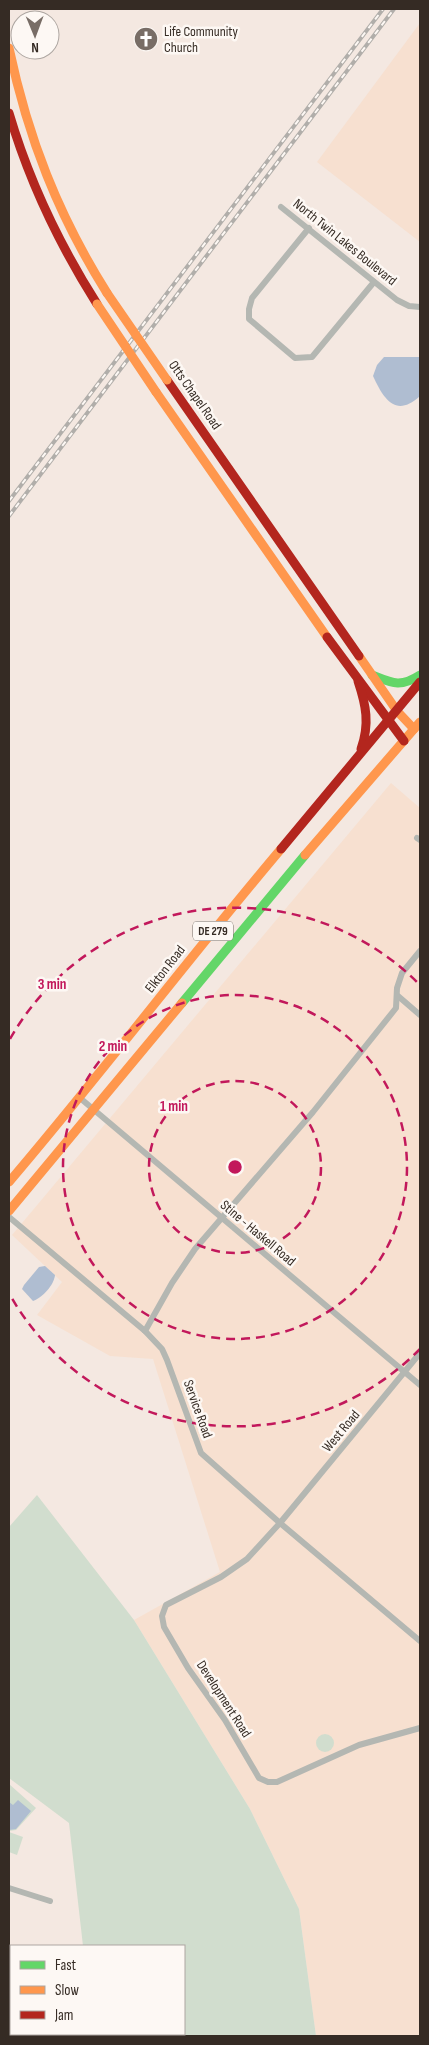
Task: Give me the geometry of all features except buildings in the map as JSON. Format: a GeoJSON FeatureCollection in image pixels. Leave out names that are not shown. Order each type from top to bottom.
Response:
{"type":"FeatureCollection","features":[{"type":"Feature","properties":{"kind":"main road","name":"Otts Chapel Road"},"geometry":{"type":"LineString","coordinates":[[9,48],[22,108],[44,176],[71,234],[107,293],[397,711],[417,726]]}},
{"type":"Feature","properties":{"kind":"main road"},"geometry":{"type":"LineString","coordinates":[[9,113],[24,162],[43,209],[67,257],[156,392],[358,681],[404,741]]}},
{"type":"Feature","properties":{"kind":"main road"},"geometry":{"type":"LineString","coordinates":[[372,675],[400,685],[420,675]]}},
{"type":"Feature","properties":{"kind":"main road"},"geometry":{"type":"LineString","coordinates":[[355,762],[366,738],[369,721],[367,706],[358,681]]}},
{"type":"Feature","properties":{"kind":"main road","name":"Elkton Road"},"geometry":{"type":"LineString","coordinates":[[9,1182],[80,1098],[209,935],[420,682]]}},
{"type":"Feature","properties":{"kind":"main road","name":"DE 279"},"geometry":{"type":"LineString","coordinates":[[9,1211],[335,819],[417,726]]}},
{"type":"Feature","properties":{"kind":"street","name":"North Twin Lakes Boulevard"},"geometry":{"type":"LineString","coordinates":[[281,207],[397,300],[409,306],[420,307]]}},
{"type":"Feature","properties":{"kind":"street"},"geometry":{"type":"LineString","coordinates":[[309,228],[252,298],[249,319],[262,332],[295,358],[312,357],[374,282]]}},
{"type":"Feature","properties":{"kind":"street"},"geometry":{"type":"LineString","coordinates":[[145,1331],[172,1283],[195,1249],[318,1106],[396,1008],[397,988],[402,973],[420,951]]}},
{"type":"Feature","properties":{"kind":"street"},"geometry":{"type":"LineString","coordinates":[[398,996],[420,1015]]}},
{"type":"Feature","properties":{"kind":"street","name":"Stine - Haskell Road"},"geometry":{"type":"LineString","coordinates":[[80,1098],[420,1385]]}},
{"type":"Feature","properties":{"kind":"street","name":"Service Road"},"geometry":{"type":"LineString","coordinates":[[9,1217],[145,1331],[162,1349],[201,1453],[280,1523],[420,1641]]}},
{"type":"Feature","properties":{"kind":"street","name":"West Road"},"geometry":{"type":"LineString","coordinates":[[280,1523],[420,1353]]}},
{"type":"Feature","properties":{"kind":"street","name":"Development Road"},"geometry":{"type":"LineString","coordinates":[[280,1523],[247,1559],[221,1577],[166,1605],[162,1616],[164,1628],[188,1668],[225,1720],[259,1778],[268,1782],[278,1782],[359,1745],[420,1728]]}},
{"type":"Feature","properties":{"kind":"street"},"geometry":{"type":"LineString","coordinates":[[9,1888],[50,1901]]}},
{"type":"Feature","properties":{"kind":"shaded area"},"geometry":{"type":"Polygon","coordinates":[[[420,23],[420,242],[317,162],[420,23]]]}},
{"type":"Feature","properties":{"kind":"shaded area"},"geometry":{"type":"Polygon","coordinates":[[[391,783],[420,808],[420,2036],[316,2036],[299,1909],[250,1809],[134,1620],[220,1572],[153,1359],[110,1356],[37,1315],[62,1282],[12,1235],[391,783]]]}},
{"type":"Feature","properties":{"kind":"shaded area"},"geometry":{"type":"Polygon","coordinates":[[[9,1977],[10,2035],[91,2035],[91,2036],[9,2036],[9,1977]]]}},
{"type":"Feature","properties":{"kind":"green space"},"geometry":{"type":"Polygon","coordinates":[[[37,1495],[134,1620],[250,1809],[299,1909],[316,2036],[94,2036],[185,2035],[185,1945],[83,1945],[69,1823],[9,1778],[9,1527],[37,1495]]]}},
{"type":"Feature","properties":{"kind":"green space"},"geometry":{"type":"Polygon","coordinates":[[[325,1734],[331,1737],[334,1743],[331,1749],[325,1752],[319,1749],[316,1743],[319,1737],[325,1734]]]}},
{"type":"Feature","properties":{"kind":"green space"},"geometry":{"type":"Polygon","coordinates":[[[9,1784],[36,1808],[16,1830],[9,1831],[9,1784]]]}},
{"type":"Feature","properties":{"kind":"green space"},"geometry":{"type":"Polygon","coordinates":[[[9,1832],[23,1837],[17,1855],[9,1852],[9,1832]]]}},
{"type":"Feature","properties":{"kind":"water"},"geometry":{"type":"Polygon","coordinates":[[[384,357],[420,357],[420,396],[404,406],[397,406],[386,399],[373,376],[377,365],[384,357]]]}},
{"type":"Feature","properties":{"kind":"water"},"geometry":{"type":"Polygon","coordinates":[[[45,1266],[55,1275],[53,1283],[41,1297],[33,1301],[22,1289],[39,1267],[45,1266]]]}},
{"type":"Feature","properties":{"kind":"water"},"geometry":{"type":"Polygon","coordinates":[[[18,1800],[31,1811],[16,1829],[9,1830],[9,1802],[13,1805],[18,1800]]]}},
{"type":"Feature","properties":{"kind":"railway"},"geometry":{"type":"LineString","coordinates":[[9,501],[383,9]]}},
{"type":"Feature","properties":{"kind":"railway"},"geometry":{"type":"LineString","coordinates":[[9,516],[394,9]]}},
{"type":"Feature","properties":{"kind":"traffic: fast"},"geometry":{"type":"LineString","coordinates":[[372,675],[396,683],[407,682],[420,675]]}},
{"type":"Feature","properties":{"kind":"traffic: fast"},"geometry":{"type":"LineString","coordinates":[[182,1003],[305,855]]}},
{"type":"Feature","properties":{"kind":"traffic: slow"},"geometry":{"type":"LineString","coordinates":[[9,48],[35,145],[59,205],[107,293]]}},
{"type":"Feature","properties":{"kind":"traffic: slow"},"geometry":{"type":"LineString","coordinates":[[107,293],[167,380]]}},
{"type":"Feature","properties":{"kind":"traffic: slow"},"geometry":{"type":"LineString","coordinates":[[97,304],[156,392]]}},
{"type":"Feature","properties":{"kind":"traffic: slow"},"geometry":{"type":"LineString","coordinates":[[156,392],[327,637]]}},
{"type":"Feature","properties":{"kind":"traffic: slow"},"geometry":{"type":"LineString","coordinates":[[359,656],[397,711],[414,729]]}},
{"type":"Feature","properties":{"kind":"traffic: slow"},"geometry":{"type":"LineString","coordinates":[[305,855],[420,722]]}},
{"type":"Feature","properties":{"kind":"traffic: slow"},"geometry":{"type":"LineString","coordinates":[[9,1182],[281,849]]}},
{"type":"Feature","properties":{"kind":"traffic: slow"},"geometry":{"type":"LineString","coordinates":[[9,1211],[182,1003]]}},
{"type":"Feature","properties":{"kind":"traffic: jam"},"geometry":{"type":"LineString","coordinates":[[9,113],[26,163],[46,212],[97,304]]}},
{"type":"Feature","properties":{"kind":"traffic: jam"},"geometry":{"type":"LineString","coordinates":[[167,380],[359,656]]}},
{"type":"Feature","properties":{"kind":"traffic: jam"},"geometry":{"type":"LineString","coordinates":[[327,637],[404,741]]}},
{"type":"Feature","properties":{"kind":"traffic: jam"},"geometry":{"type":"LineString","coordinates":[[358,681],[366,715],[364,740],[361,749]]}},
{"type":"Feature","properties":{"kind":"traffic: jam"},"geometry":{"type":"LineString","coordinates":[[281,849],[420,682]]}},
{"type":"Feature","properties":{"kind":"place","name":"Life Community Church"},"geometry":{"type":"Point","coordinates":[146,39]}}]}
